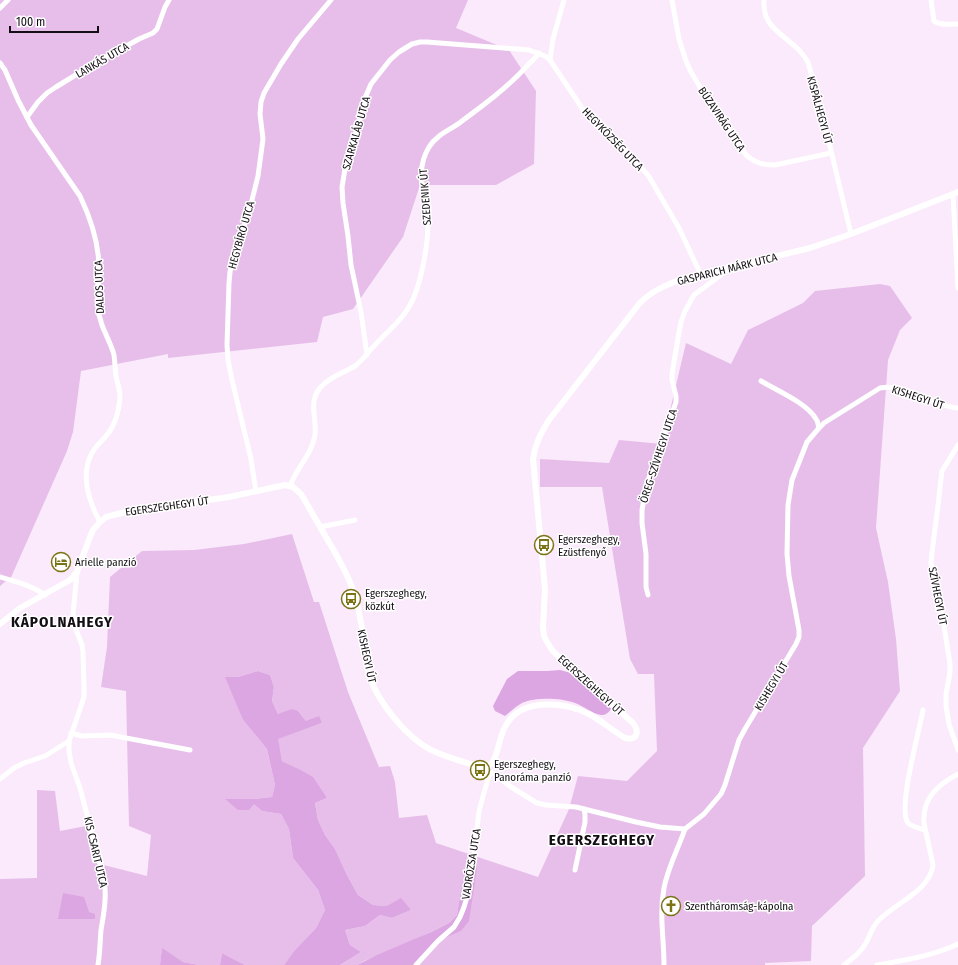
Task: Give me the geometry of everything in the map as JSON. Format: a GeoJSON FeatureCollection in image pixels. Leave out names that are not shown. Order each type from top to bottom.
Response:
{"type":"FeatureCollection","features":[{"type":"Feature","properties":{"kind":"street"},"geometry":{"type":"LineString","coordinates":[[0,8],[8,0]]}},
{"type":"Feature","properties":{"kind":"street","name":"LANKÁS UTCA"},"geometry":{"type":"LineString","coordinates":[[27,116],[47,93],[56,87],[139,38],[153,33],[157,29],[169,0]]}},
{"type":"Feature","properties":{"kind":"street","name":"HEGYBÍRÓ UTCA"},"geometry":{"type":"LineString","coordinates":[[256,492],[251,459],[228,360],[227,345],[230,272],[250,208],[258,176],[263,139],[260,114],[261,102],[264,93],[298,39],[331,0]]}},
{"type":"Feature","properties":{"kind":"street"},"geometry":{"type":"LineString","coordinates":[[550,60],[556,26],[564,0]]}},
{"type":"Feature","properties":{"kind":"street","name":"BÚZAVIRÁG UTCA"},"geometry":{"type":"LineString","coordinates":[[672,0],[679,39],[691,72],[712,107],[747,156],[766,165],[774,165],[831,153]]}},
{"type":"Feature","properties":{"kind":"street","name":"KISPÁLHEGYI ÚT"},"geometry":{"type":"LineString","coordinates":[[764,0],[764,11],[769,23],[798,49],[808,62],[851,234]]}},
{"type":"Feature","properties":{"kind":"street"},"geometry":{"type":"LineString","coordinates":[[931,0],[934,21],[941,24],[958,24]]}},
{"type":"Feature","properties":{"kind":"street","name":"SZARKALÁB UTCA"},"geometry":{"type":"LineString","coordinates":[[367,355],[361,312],[350,265],[342,187],[348,156],[365,98],[371,84],[390,60],[399,52],[412,44],[420,42],[519,48],[540,53],[550,60]]}},
{"type":"Feature","properties":{"kind":"street","name":"SZEDENIK ÚT"},"geometry":{"type":"LineString","coordinates":[[290,486],[292,479],[306,460],[314,442],[316,433],[313,404],[315,394],[330,379],[355,366],[364,359],[380,338],[405,314],[416,292],[427,243],[428,224],[421,173],[423,158],[429,147],[443,132],[461,122],[518,76],[540,53]]}},
{"type":"Feature","properties":{"kind":"street","name":"HEGYKÖZSÉG UTCA"},"geometry":{"type":"LineString","coordinates":[[550,60],[590,118],[621,146],[648,175],[679,228],[701,275]]}},
{"type":"Feature","properties":{"kind":"street","name":"DALOS UTCA"},"geometry":{"type":"LineString","coordinates":[[0,62],[32,125],[80,196],[91,222],[97,247],[99,268],[99,315],[104,332],[114,355],[120,396],[118,412],[113,426],[109,433],[96,447],[88,461],[88,491],[100,522]]}},
{"type":"Feature","properties":{"kind":"street"},"geometry":{"type":"LineString","coordinates":[[955,193],[958,288]]}},
{"type":"Feature","properties":{"kind":"street","name":"GASPARICH MÁRK UTCA"},"geometry":{"type":"LineString","coordinates":[[537,441],[549,420],[639,304],[653,292],[679,280],[810,248],[851,234],[955,193]]}},
{"type":"Feature","properties":{"kind":"street","name":"ÖREG-SZÍVHEGYI UTCA"},"geometry":{"type":"LineString","coordinates":[[648,595],[646,587],[646,554],[642,510],[648,483],[676,402],[676,391],[672,380],[681,322],[684,311],[694,296],[730,268]]}},
{"type":"Feature","properties":{"kind":"street"},"geometry":{"type":"LineString","coordinates":[[761,382],[802,405],[811,412],[817,419],[819,428]]}},
{"type":"Feature","properties":{"kind":"street","name":"KISHEGYI ÚT"},"geometry":{"type":"LineString","coordinates":[[685,829],[704,814],[721,794],[739,740],[799,637],[788,565],[788,505],[792,480],[807,442],[824,423],[876,390],[885,387],[909,391],[949,407],[958,408]]}},
{"type":"Feature","properties":{"kind":"street","name":"EGERSZEGHEGYI ÚT"},"geometry":{"type":"LineString","coordinates":[[488,766],[496,757],[502,736],[511,718],[527,708],[534,706],[548,704],[573,708],[589,714],[628,739],[636,736],[638,732],[636,727],[627,717],[557,655],[544,636],[545,589],[533,466],[537,441]]}},
{"type":"Feature","properties":{"kind":"street","name":"SZÍVHEGYI ÚT"},"geometry":{"type":"LineString","coordinates":[[958,445],[942,471],[931,563],[950,664],[946,706],[949,724],[958,750]]}},
{"type":"Feature","properties":{"kind":"street","name":"EGERSZEGHEGYI ÚT"},"geometry":{"type":"LineString","coordinates":[[100,522],[106,517],[125,512],[256,492],[280,485],[290,486]]}},
{"type":"Feature","properties":{"kind":"street","name":"KISHEGYI ÚT"},"geometry":{"type":"LineString","coordinates":[[290,486],[301,494],[353,588],[371,679],[376,692],[383,703],[407,732],[429,749],[480,767],[488,766]]}},
{"type":"Feature","properties":{"kind":"street"},"geometry":{"type":"LineString","coordinates":[[320,527],[355,520]]}},
{"type":"Feature","properties":{"kind":"street"},"geometry":{"type":"LineString","coordinates":[[0,778],[14,768],[45,756],[69,741],[84,697],[83,652],[75,627],[73,614],[77,572],[93,530],[100,522]]}},
{"type":"Feature","properties":{"kind":"street"},"geometry":{"type":"LineString","coordinates":[[1,621],[20,608],[70,580],[77,572]]}},
{"type":"Feature","properties":{"kind":"street"},"geometry":{"type":"LineString","coordinates":[[0,577],[36,589],[45,595]]}},
{"type":"Feature","properties":{"kind":"street"},"geometry":{"type":"LineString","coordinates":[[923,710],[908,775],[906,790],[906,818],[909,824],[925,830]]}},
{"type":"Feature","properties":{"kind":"street"},"geometry":{"type":"LineString","coordinates":[[71,733],[82,736],[110,735],[190,750]]}},
{"type":"Feature","properties":{"kind":"street","name":"KIS CSARIT UTCA"},"geometry":{"type":"LineString","coordinates":[[69,741],[71,763],[80,788],[104,879],[106,893],[98,965]]}},
{"type":"Feature","properties":{"kind":"street"},"geometry":{"type":"LineString","coordinates":[[488,766],[492,772],[511,788],[537,803],[576,807],[648,825],[685,829],[668,872],[664,887],[661,918],[664,965]]}},
{"type":"Feature","properties":{"kind":"street","name":"VADRÓZSA UTCA"},"geometry":{"type":"LineString","coordinates":[[416,965],[438,941],[454,927],[460,917],[471,877],[478,811],[489,775],[492,772]]}},
{"type":"Feature","properties":{"kind":"street"},"geometry":{"type":"LineString","coordinates":[[844,965],[862,949],[878,920],[919,889],[928,879],[933,865],[925,830],[924,813],[931,795],[940,785],[958,774]]}},
{"type":"Feature","properties":{"kind":"street"},"geometry":{"type":"LineString","coordinates":[[575,870],[585,822],[584,809]]}},
{"type":"Feature","properties":{"kind":"street"},"geometry":{"type":"LineString","coordinates":[[877,965],[931,954],[958,944]]}},
{"type":"Feature","properties":{"kind":"shaded area"},"geometry":{"type":"Polygon","coordinates":[[[0,0],[468,0],[456,28],[509,50],[536,91],[534,164],[496,185],[420,185],[403,237],[353,309],[323,317],[317,342],[168,358],[168,354],[81,371],[73,432],[67,451],[9,582],[6,581],[0,586],[0,0]]]}},
{"type":"Feature","properties":{"kind":"shaded area"},"geometry":{"type":"Polygon","coordinates":[[[880,284],[890,286],[912,318],[900,330],[888,360],[876,528],[888,582],[896,639],[900,691],[863,748],[865,876],[812,926],[811,961],[765,963],[765,965],[416,965],[435,943],[461,931],[477,868],[465,866],[457,915],[449,923],[357,965],[340,965],[361,952],[350,945],[345,930],[365,926],[380,915],[392,918],[411,910],[373,905],[358,895],[335,849],[325,835],[318,820],[315,803],[327,798],[297,768],[282,761],[277,739],[322,723],[306,721],[298,711],[278,714],[272,701],[274,687],[270,675],[258,671],[238,677],[226,677],[243,720],[267,749],[275,785],[272,797],[254,799],[225,799],[254,803],[262,811],[281,814],[289,829],[293,858],[318,890],[325,910],[316,928],[294,951],[284,965],[245,965],[222,953],[220,965],[199,965],[183,962],[162,949],[160,965],[0,965],[0,879],[37,878],[37,790],[55,791],[60,831],[86,826],[92,862],[147,876],[151,835],[129,826],[126,691],[101,687],[107,647],[110,577],[142,551],[194,550],[244,544],[292,534],[314,602],[319,602],[348,692],[379,767],[390,766],[395,782],[399,818],[427,815],[436,843],[538,877],[569,809],[578,776],[627,781],[657,751],[654,674],[638,674],[630,659],[602,487],[540,487],[540,459],[609,463],[619,440],[662,444],[686,343],[731,364],[748,330],[803,303],[815,291],[880,284]]]}},
{"type":"Feature","properties":{"kind":"shaded area"},"geometry":{"type":"Polygon","coordinates":[[[560,670],[571,673],[608,704],[611,709],[608,713],[601,715],[575,703],[563,700],[548,699],[522,703],[505,716],[495,711],[493,706],[507,679],[518,671],[560,670]]]}},
{"type":"Feature","properties":{"kind":"shaded area"},"geometry":{"type":"Polygon","coordinates":[[[258,671],[270,675],[274,687],[272,701],[278,714],[292,709],[298,711],[306,721],[319,716],[322,723],[278,739],[282,761],[313,777],[327,798],[315,803],[318,820],[325,835],[335,849],[358,895],[373,905],[387,906],[401,898],[411,910],[392,918],[380,915],[365,926],[345,930],[350,945],[361,952],[340,965],[284,965],[294,951],[316,928],[325,910],[318,890],[293,858],[289,829],[281,814],[262,811],[254,804],[249,810],[238,810],[225,799],[254,799],[272,797],[275,785],[267,749],[243,720],[225,677],[238,677],[258,671]]]}},
{"type":"Feature","properties":{"kind":"shaded area"},"geometry":{"type":"Polygon","coordinates":[[[465,866],[477,868],[469,921],[461,931],[435,943],[416,965],[357,965],[449,923],[457,915],[465,866]]]}},
{"type":"Feature","properties":{"kind":"shaded area"},"geometry":{"type":"Polygon","coordinates":[[[63,893],[84,897],[89,912],[95,914],[95,919],[58,919],[63,893]]]}},
{"type":"Feature","properties":{"kind":"shaded area"},"geometry":{"type":"Polygon","coordinates":[[[162,948],[183,962],[199,965],[160,965],[162,948]]]}},
{"type":"Feature","properties":{"kind":"shaded area"},"geometry":{"type":"Polygon","coordinates":[[[222,953],[245,965],[220,965],[222,953]]]}},
{"type":"Feature","properties":{"kind":"place","name":"Egerszeghegy, Ezüstfenyő"},"geometry":{"type":"Point","coordinates":[544,545]}},
{"type":"Feature","properties":{"kind":"place","name":"Arielle panzió"},"geometry":{"type":"Point","coordinates":[61,562]}},
{"type":"Feature","properties":{"kind":"place","name":"Egerszeghegy, közkút"},"geometry":{"type":"Point","coordinates":[351,599]}},
{"type":"Feature","properties":{"kind":"place","name":"Egerszeghegy, Panoráma panzió"},"geometry":{"type":"Point","coordinates":[480,770]}},
{"type":"Feature","properties":{"kind":"place","name":"Szentháromság-kápolna"},"geometry":{"type":"Point","coordinates":[671,906]}},
{"type":"Feature","properties":{"kind":"district","name":"KÁPOLNAHEGY"},"geometry":{"type":"Point","coordinates":[62,622]}},
{"type":"Feature","properties":{"kind":"district","name":"EGERSZEGHEGY"},"geometry":{"type":"Point","coordinates":[602,840]}}]}
